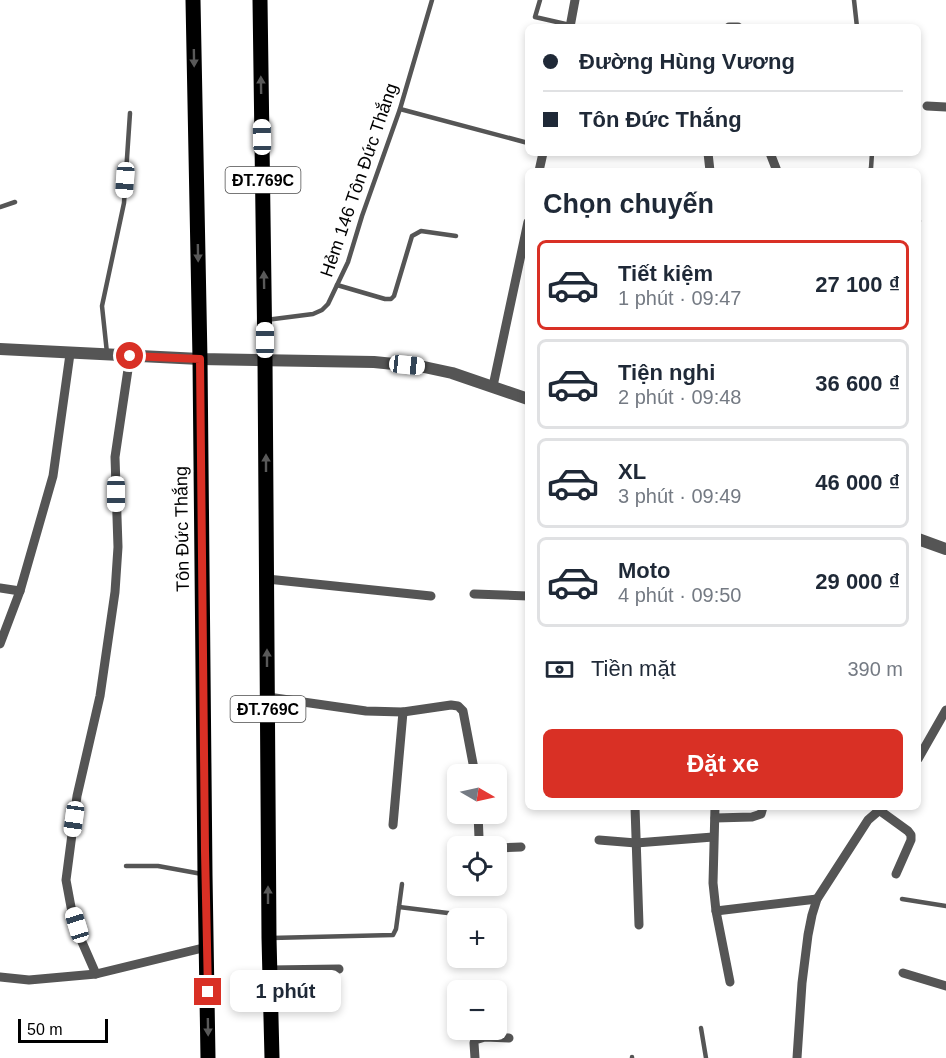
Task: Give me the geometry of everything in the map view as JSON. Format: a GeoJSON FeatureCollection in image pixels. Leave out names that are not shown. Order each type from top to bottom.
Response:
{"type":"FeatureCollection","features":[{"type":"Feature","properties":{"kind":"main road","name":"Tôn Đức Thắng"},"geometry":{"type":"LineString","coordinates":[[193,0],[200,359],[208,1058]]}},
{"type":"Feature","properties":{"kind":"main road","name":"ĐT.769C"},"geometry":{"type":"LineString","coordinates":[[260,0],[266,359],[269,938],[272,1058]]}},
{"type":"Feature","properties":{"kind":"street"},"geometry":{"type":"LineString","coordinates":[[570,24],[575,0]]}},
{"type":"Feature","properties":{"kind":"street"},"geometry":{"type":"LineString","coordinates":[[927,106],[946,107]]}},
{"type":"Feature","properties":{"kind":"street"},"geometry":{"type":"LineString","coordinates":[[493,386],[525,236]]}},
{"type":"Feature","properties":{"kind":"street"},"geometry":{"type":"LineString","coordinates":[[0,349],[200,359],[374,362],[423,367],[452,373],[525,398]]}},
{"type":"Feature","properties":{"kind":"street"},"geometry":{"type":"LineString","coordinates":[[0,644],[20,591],[53,476],[70,354]]}},
{"type":"Feature","properties":{"kind":"street"},"geometry":{"type":"LineString","coordinates":[[96,974],[82,942],[71,907],[66,880],[77,796],[100,696],[115,592],[118,547],[116,457],[130,356]]}},
{"type":"Feature","properties":{"kind":"street"},"geometry":{"type":"LineString","coordinates":[[921,540],[946,549]]}},
{"type":"Feature","properties":{"kind":"street"},"geometry":{"type":"LineString","coordinates":[[267,579],[431,596]]}},
{"type":"Feature","properties":{"kind":"street"},"geometry":{"type":"LineString","coordinates":[[0,588],[20,591]]}},
{"type":"Feature","properties":{"kind":"street"},"geometry":{"type":"LineString","coordinates":[[474,594],[525,596]]}},
{"type":"Feature","properties":{"kind":"street"},"geometry":{"type":"LineString","coordinates":[[268,697],[351,710],[403,712],[458,706],[463,711],[473,764]]}},
{"type":"Feature","properties":{"kind":"street"},"geometry":{"type":"LineString","coordinates":[[921,754],[946,710]]}},
{"type":"Feature","properties":{"kind":"street"},"geometry":{"type":"LineString","coordinates":[[393,825],[403,712]]}},
{"type":"Feature","properties":{"kind":"street"},"geometry":{"type":"LineString","coordinates":[[635,810],[639,925]]}},
{"type":"Feature","properties":{"kind":"street"},"geometry":{"type":"LineString","coordinates":[[715,810],[713,883],[730,982]]}},
{"type":"Feature","properties":{"kind":"street"},"geometry":{"type":"LineString","coordinates":[[715,818],[752,817],[761,814],[762,810]]}},
{"type":"Feature","properties":{"kind":"street"},"geometry":{"type":"LineString","coordinates":[[797,1058],[808,935],[817,899],[868,820],[879,810]]}},
{"type":"Feature","properties":{"kind":"street"},"geometry":{"type":"LineString","coordinates":[[883,810],[911,834],[911,840],[896,874]]}},
{"type":"Feature","properties":{"kind":"street"},"geometry":{"type":"LineString","coordinates":[[599,840],[636,843],[713,837]]}},
{"type":"Feature","properties":{"kind":"street"},"geometry":{"type":"LineString","coordinates":[[507,848],[521,848]]}},
{"type":"Feature","properties":{"kind":"street"},"geometry":{"type":"LineString","coordinates":[[716,911],[817,899]]}},
{"type":"Feature","properties":{"kind":"street"},"geometry":{"type":"LineString","coordinates":[[0,977],[38,979],[96,974],[207,947]]}},
{"type":"Feature","properties":{"kind":"street"},"geometry":{"type":"LineString","coordinates":[[270,970],[339,969]]}},
{"type":"Feature","properties":{"kind":"street"},"geometry":{"type":"LineString","coordinates":[[903,973],[946,986]]}},
{"type":"Feature","properties":{"kind":"street"},"geometry":{"type":"LineString","coordinates":[[475,1058],[474,1043],[478,1038],[509,1038]]}},
{"type":"Feature","properties":{"kind":"lane","name":"Hẻm 146 Tôn Đức Thắng"},"geometry":{"type":"LineString","coordinates":[[265,320],[313,314],[328,304],[348,262],[400,109],[432,0]]}},
{"type":"Feature","properties":{"kind":"lane"},"geometry":{"type":"LineString","coordinates":[[540,0],[535,17],[564,24]]}},
{"type":"Feature","properties":{"kind":"lane"},"geometry":{"type":"LineString","coordinates":[[854,0],[856,24]]}},
{"type":"Feature","properties":{"kind":"lane"},"geometry":{"type":"LineString","coordinates":[[400,109],[525,142]]}},
{"type":"Feature","properties":{"kind":"lane"},"geometry":{"type":"LineString","coordinates":[[107,355],[102,306],[124,203],[130,113]]}},
{"type":"Feature","properties":{"kind":"lane"},"geometry":{"type":"LineString","coordinates":[[0,207],[15,201]]}},
{"type":"Feature","properties":{"kind":"lane"},"geometry":{"type":"LineString","coordinates":[[337,285],[391,299],[394,296],[412,236],[421,231],[456,236]]}},
{"type":"Feature","properties":{"kind":"lane"},"geometry":{"type":"LineString","coordinates":[[126,866],[158,866],[205,874]]}},
{"type":"Feature","properties":{"kind":"lane"},"geometry":{"type":"LineString","coordinates":[[269,938],[393,935],[396,929],[402,884]]}},
{"type":"Feature","properties":{"kind":"lane"},"geometry":{"type":"LineString","coordinates":[[902,899],[946,906]]}},
{"type":"Feature","properties":{"kind":"lane"},"geometry":{"type":"LineString","coordinates":[[399,907],[447,913]]}},
{"type":"Feature","properties":{"kind":"lane"},"geometry":{"type":"LineString","coordinates":[[701,1028],[706,1058]]}},
{"type":"Feature","properties":{"kind":"route"},"geometry":{"type":"LineString","coordinates":[[130,356],[200,359],[208,992]]}}]}
